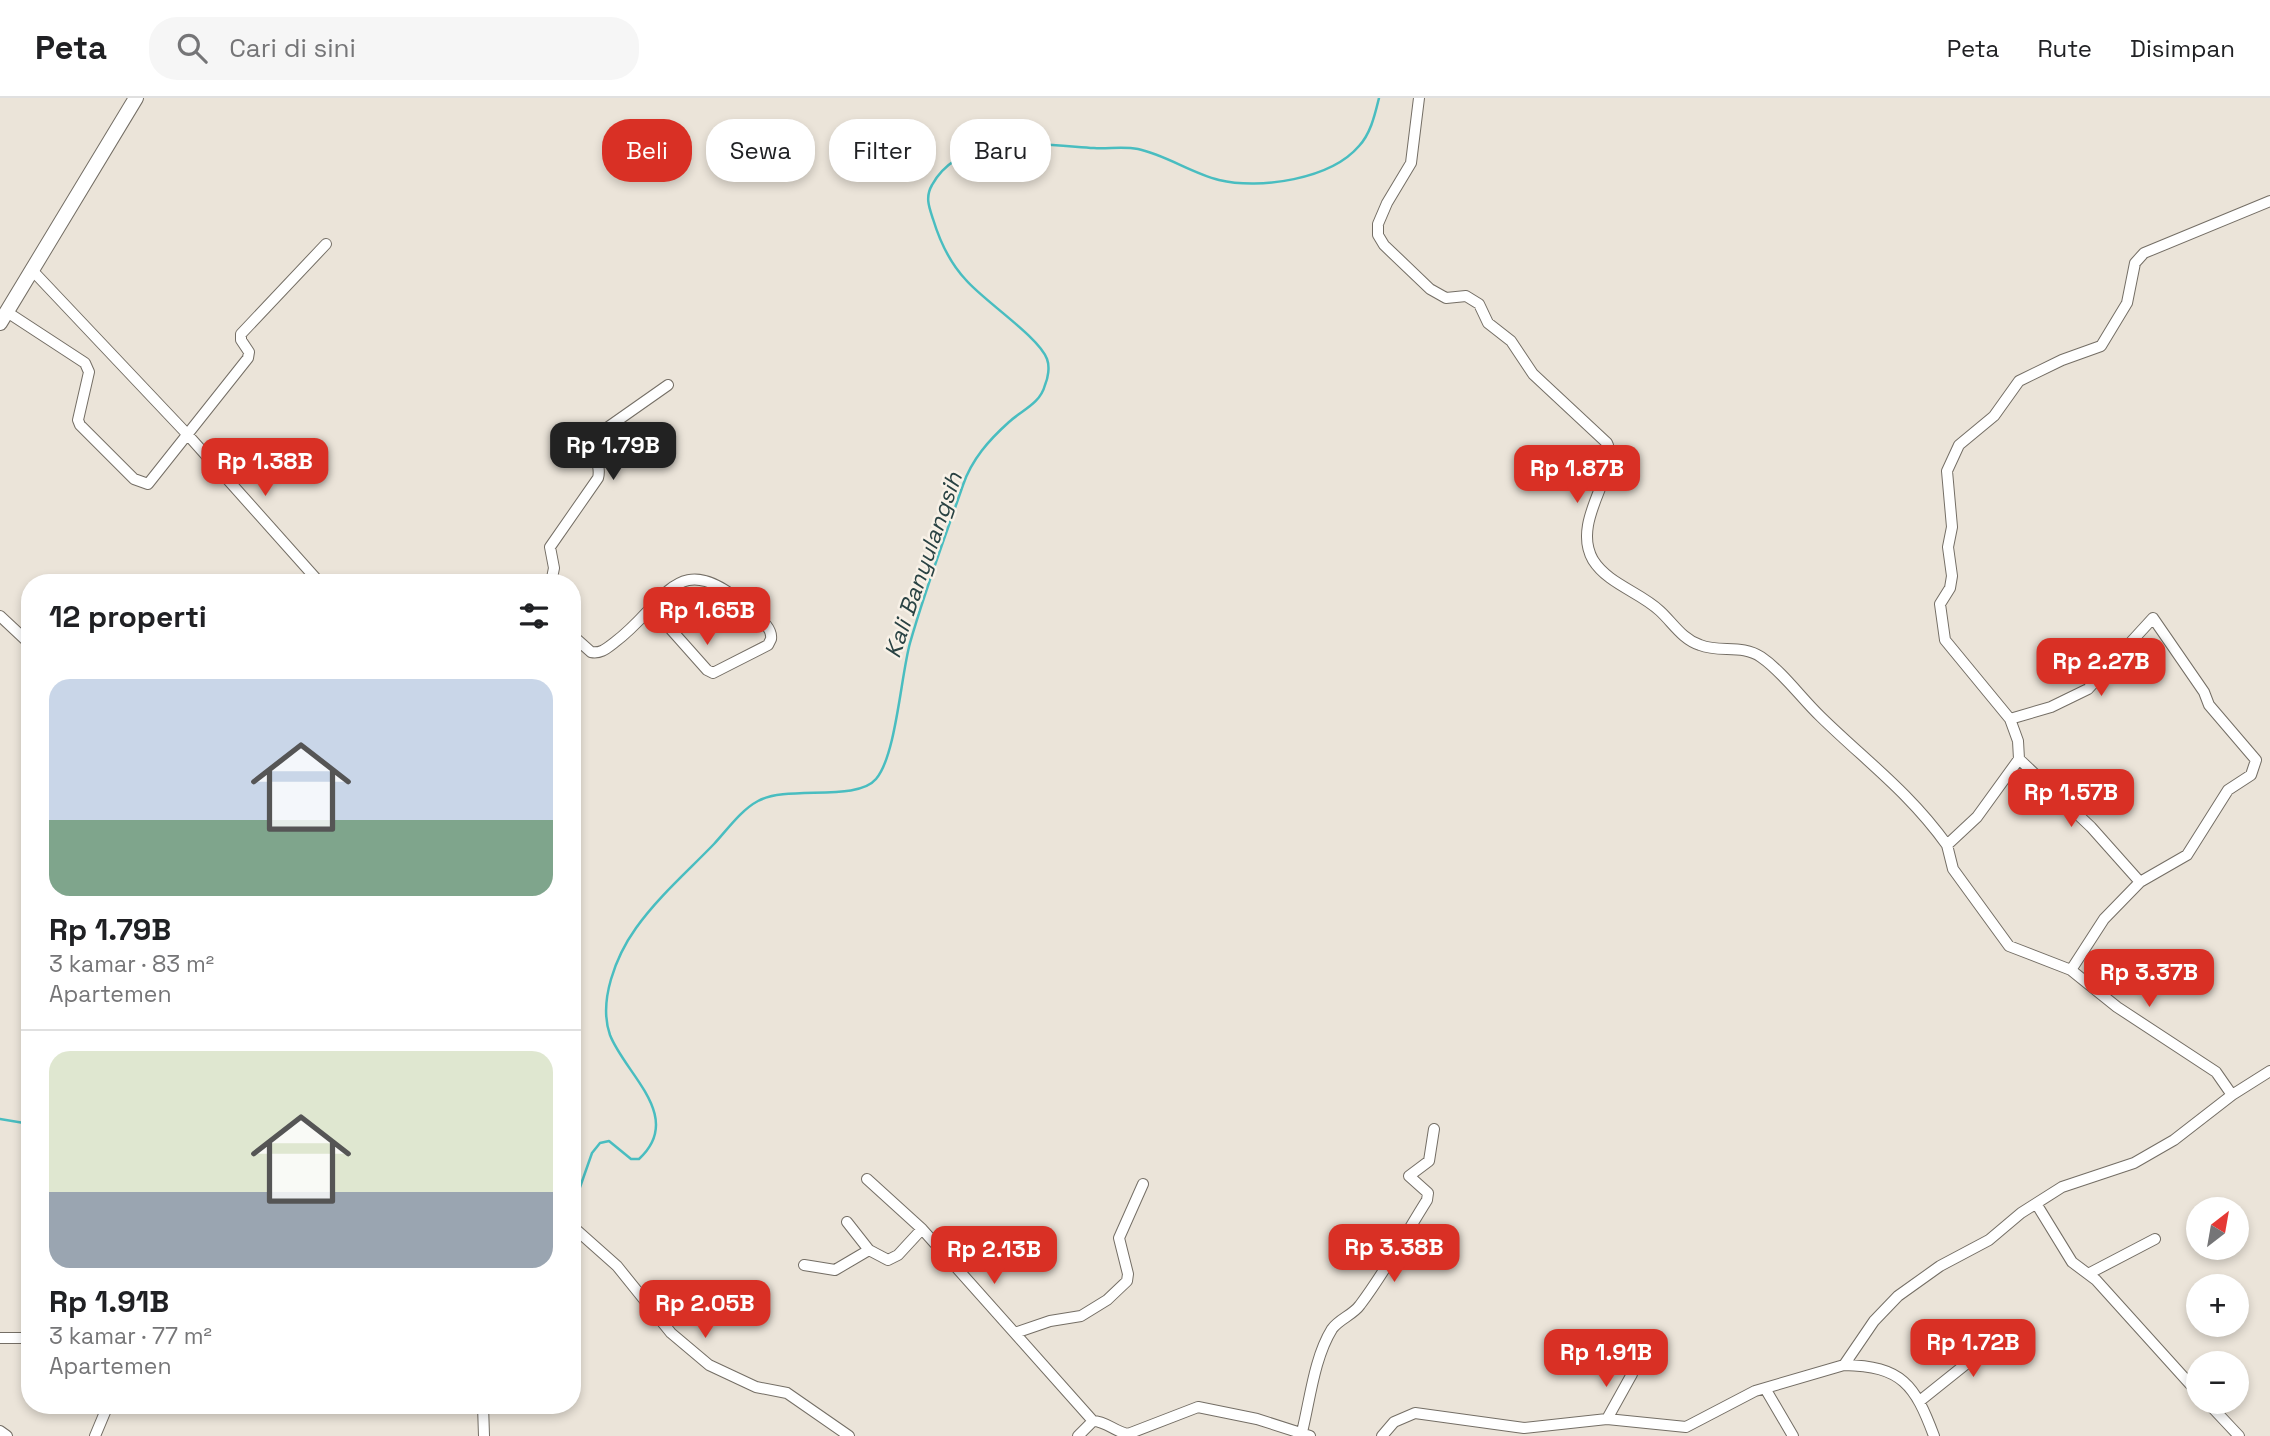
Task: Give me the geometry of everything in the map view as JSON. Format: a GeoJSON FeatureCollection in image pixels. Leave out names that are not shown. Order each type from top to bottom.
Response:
{"type":"FeatureCollection","features":[{"type":"Feature","properties":{"kind":"street"},"geometry":{"type":"LineString","coordinates":[[136,98],[2,317],[85,363],[89,372],[78,420],[134,479],[148,484],[153,481],[248,358],[249,352],[241,340],[241,334],[326,244]]}},
{"type":"Feature","properties":{"kind":"street"},"geometry":{"type":"LineString","coordinates":[[1419,98],[1411,163],[1387,203],[1378,223],[1378,235],[1384,245],[1430,289],[1446,298],[1466,296],[1479,304],[1488,323],[1511,341],[1533,374],[1607,443],[1609,459],[1586,534],[1594,560],[1606,575],[1661,611],[1674,627],[1696,644],[1716,651],[1746,650],[1768,663],[1840,736],[1884,772],[1924,813],[1947,845],[1953,869],[2009,946],[2071,970],[2117,1007],[2216,1072],[2232,1095]]}},
{"type":"Feature","properties":{"kind":"street"},"geometry":{"type":"LineString","coordinates":[[1947,845],[1977,817],[2019,759],[2018,741],[2010,719],[1945,640],[1940,617],[1940,604],[1950,588],[1952,576],[1948,547],[1952,527],[1947,471],[1959,444],[2006,402],[2019,381],[2062,360],[2101,346],[2127,303],[2135,263],[2140,257],[2270,201]]}},
{"type":"Feature","properties":{"kind":"street"},"geometry":{"type":"LineString","coordinates":[[31,269],[187,434],[312,574]]}},
{"type":"Feature","properties":{"kind":"street"},"geometry":{"type":"LineString","coordinates":[[553,574],[550,547],[600,472],[592,444],[594,436],[668,385]]}},
{"type":"Feature","properties":{"kind":"street"},"geometry":{"type":"LineString","coordinates":[[581,643],[591,652],[600,652],[617,641],[651,607],[673,586],[691,578],[707,580],[724,587],[758,617],[772,633],[771,639],[768,645],[713,674],[651,607]]}},
{"type":"Feature","properties":{"kind":"street"},"geometry":{"type":"LineString","coordinates":[[0,616],[21,636]]}},
{"type":"Feature","properties":{"kind":"street"},"geometry":{"type":"LineString","coordinates":[[2010,719],[2051,707],[2088,689],[2154,618],[2204,692],[2208,705],[2256,760],[2251,775],[2228,790],[2187,855],[2140,882],[2104,919],[2071,970]]}},
{"type":"Feature","properties":{"kind":"street"},"geometry":{"type":"LineString","coordinates":[[2019,759],[2091,827],[2140,882]]}},
{"type":"Feature","properties":{"kind":"street"},"geometry":{"type":"LineString","coordinates":[[1844,1365],[1874,1321],[1898,1296],[1940,1266],[1989,1240],[2062,1187],[2134,1163],[2174,1140],[2232,1095],[2270,1071]]}},
{"type":"Feature","properties":{"kind":"street"},"geometry":{"type":"LineString","coordinates":[[1079,1436],[1093,1421],[1102,1421],[1118,1432],[1143,1433],[1198,1407],[1306,1434],[1317,1370],[1334,1325],[1353,1314],[1370,1292],[1427,1200],[1428,1193],[1409,1176],[1429,1161],[1434,1129]]}},
{"type":"Feature","properties":{"kind":"street"},"geometry":{"type":"LineString","coordinates":[[867,1179],[922,1229],[1093,1421]]}},
{"type":"Feature","properties":{"kind":"street"},"geometry":{"type":"LineString","coordinates":[[1015,1333],[1050,1321],[1081,1315],[1107,1300],[1127,1281],[1128,1274],[1119,1238],[1143,1184]]}},
{"type":"Feature","properties":{"kind":"street"},"geometry":{"type":"LineString","coordinates":[[2037,1205],[2072,1262],[2088,1274],[2186,1380]]}},
{"type":"Feature","properties":{"kind":"street"},"geometry":{"type":"LineString","coordinates":[[847,1222],[869,1250],[891,1260],[922,1229]]}},
{"type":"Feature","properties":{"kind":"street"},"geometry":{"type":"LineString","coordinates":[[581,1234],[617,1266],[671,1333],[709,1364],[756,1387],[787,1393],[849,1436]]}},
{"type":"Feature","properties":{"kind":"street"},"geometry":{"type":"LineString","coordinates":[[2088,1274],[2155,1239]]}},
{"type":"Feature","properties":{"kind":"street"},"geometry":{"type":"LineString","coordinates":[[804,1265],[835,1270],[869,1250]]}},
{"type":"Feature","properties":{"kind":"street"},"geometry":{"type":"LineString","coordinates":[[1921,1400],[2006,1332]]}},
{"type":"Feature","properties":{"kind":"street"},"geometry":{"type":"LineString","coordinates":[[0,1339],[21,1338]]}},
{"type":"Feature","properties":{"kind":"street"},"geometry":{"type":"LineString","coordinates":[[1382,1436],[1394,1422],[1415,1413],[1524,1428],[1608,1419],[1686,1427],[1755,1391],[1766,1390],[1844,1365],[1885,1370],[1902,1380],[1921,1400],[1934,1436]]}},
{"type":"Feature","properties":{"kind":"street"},"geometry":{"type":"LineString","coordinates":[[1608,1419],[1632,1374]]}},
{"type":"Feature","properties":{"kind":"street"},"geometry":{"type":"LineString","coordinates":[[1766,1390],[1793,1436]]}},
{"type":"Feature","properties":{"kind":"street"},"geometry":{"type":"LineString","coordinates":[[95,1436],[104,1414]]}},
{"type":"Feature","properties":{"kind":"street"},"geometry":{"type":"LineString","coordinates":[[483,1414],[484,1436]]}},
{"type":"Feature","properties":{"kind":"street"},"geometry":{"type":"LineString","coordinates":[[2218,1414],[2239,1436]]}},
{"type":"Feature","properties":{"kind":"street"},"geometry":{"type":"LineString","coordinates":[[0,1431],[7,1436]]}},
{"type":"Feature","properties":{"kind":"waterway","name":"Kali Banyulangsih"},"geometry":{"type":"LineString","coordinates":[[581,1184],[592,1153],[600,1143],[609,1141],[631,1159],[639,1159],[652,1143],[656,1127],[654,1112],[647,1096],[617,1050],[607,1022],[606,1008],[611,979],[629,939],[663,895],[740,815],[758,801],[786,794],[854,790],[867,786],[876,779],[883,768],[893,734],[916,623],[967,476],[988,443],[1043,392],[1048,372],[1047,359],[1034,340],[974,289],[950,259],[929,206],[928,198],[932,185],[945,168],[963,156],[983,149],[1028,144],[1138,149],[1159,155],[1209,177],[1236,183],[1254,184],[1294,179],[1331,167],[1359,146],[1370,129],[1379,98]]}},
{"type":"Feature","properties":{"kind":"waterway","name":"Kali Banyulangsih"},"geometry":{"type":"LineString","coordinates":[[0,1119],[21,1122]]}}]}
